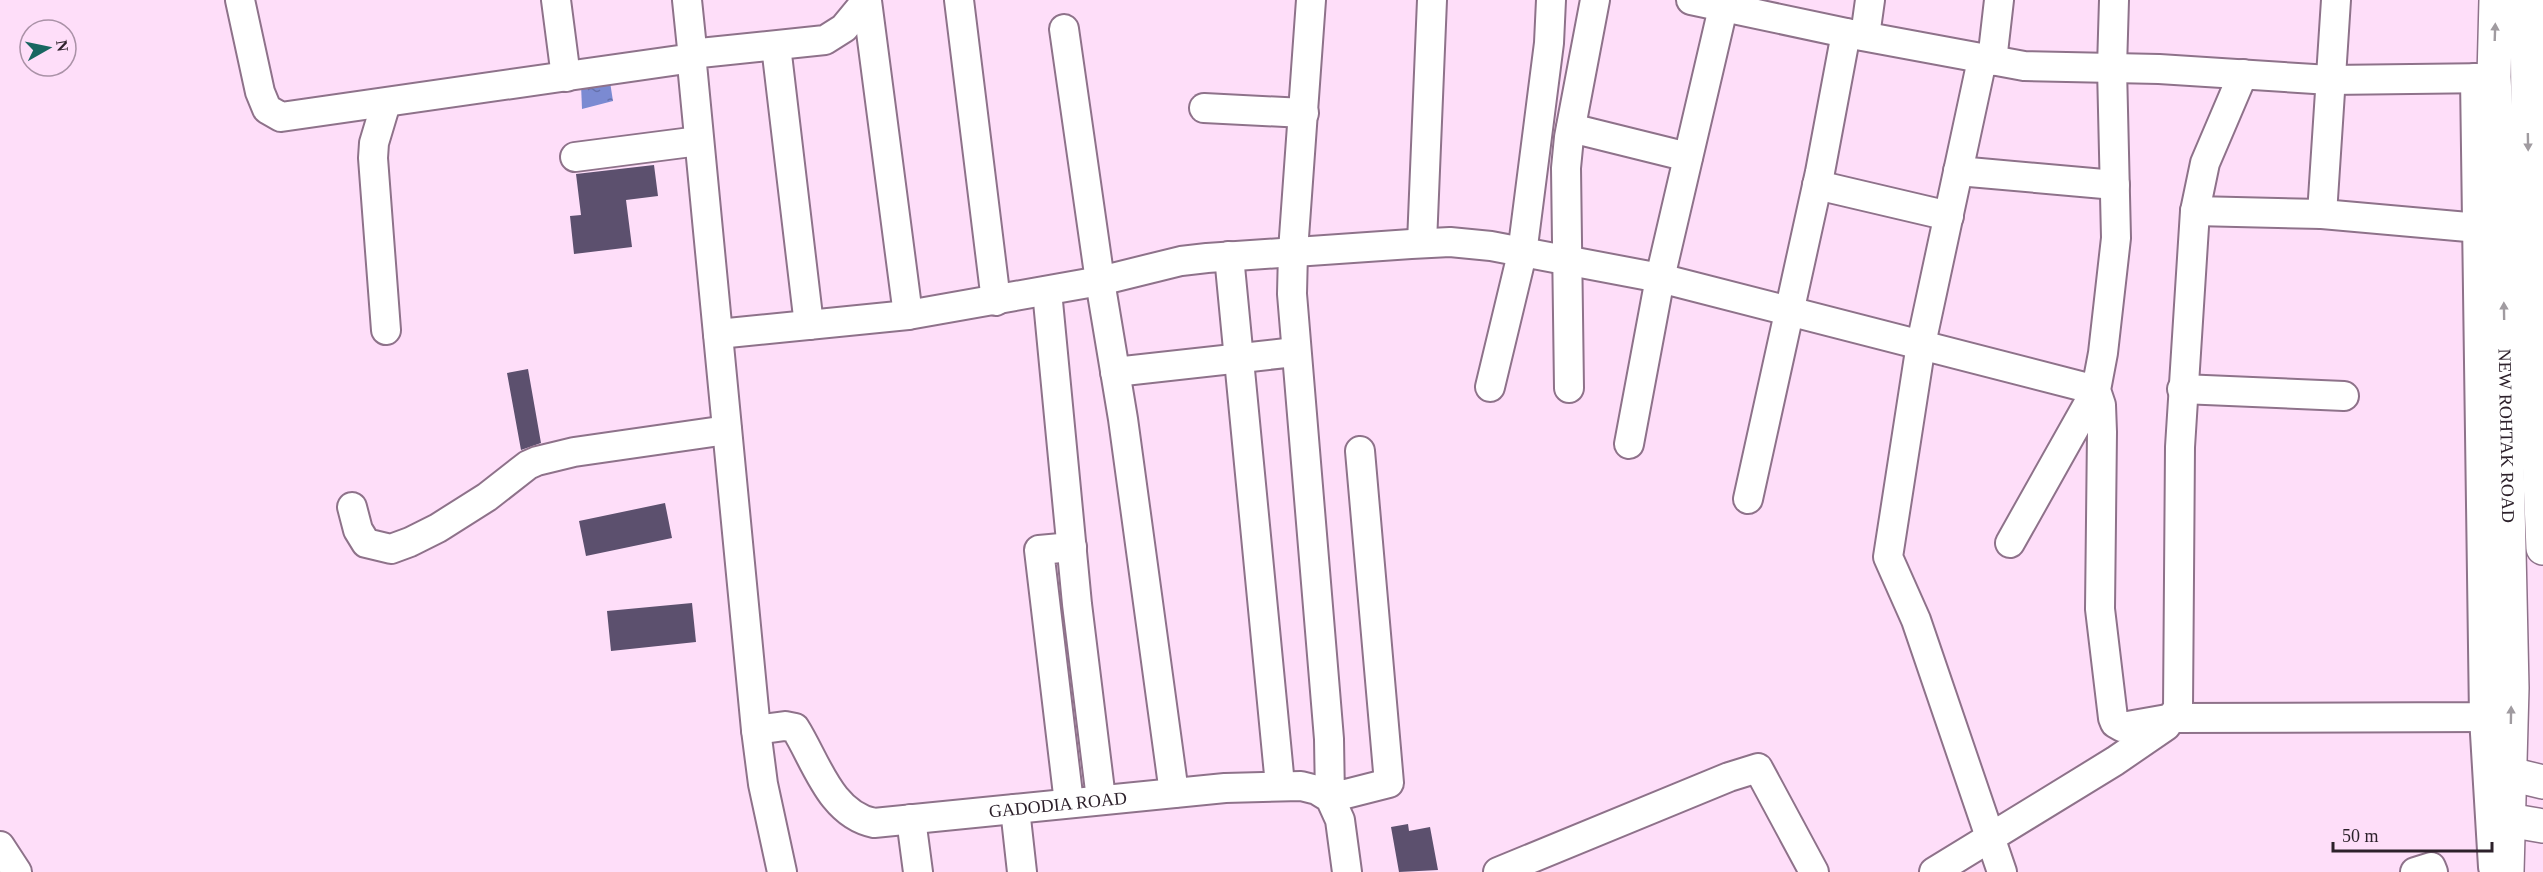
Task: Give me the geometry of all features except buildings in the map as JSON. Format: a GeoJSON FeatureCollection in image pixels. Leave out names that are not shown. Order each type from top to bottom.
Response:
{"type":"FeatureCollection","features":[{"type":"Feature","properties":{"kind":"main road","name":"NEW ROHTAK ROAD"},"geometry":{"type":"LineString","coordinates":[[2496,0],[2484,78],[2503,253],[2512,688],[2507,872]]}},
{"type":"Feature","properties":{"kind":"main road","name":"NEW ROHTAK ROAD"},"geometry":{"type":"LineString","coordinates":[[2527,0],[2533,97],[2529,227],[2543,548]]}},
{"type":"Feature","properties":{"kind":"main road"},"geometry":{"type":"LineString","coordinates":[[2510,774],[2543,782]]}},
{"type":"Feature","properties":{"kind":"main road"},"geometry":{"type":"LineString","coordinates":[[2508,820],[2543,826]]}},
{"type":"Feature","properties":{"kind":"street"},"geometry":{"type":"LineString","coordinates":[[240,0],[260,92],[267,109],[281,117],[298,117],[693,58],[700,54],[811,42],[834,35],[844,28],[867,1]]}},
{"type":"Feature","properties":{"kind":"street"},"geometry":{"type":"LineString","coordinates":[[556,0],[566,77]]}},
{"type":"Feature","properties":{"kind":"street"},"geometry":{"type":"LineString","coordinates":[[687,0],[756,730],[763,784],[782,872]]}},
{"type":"Feature","properties":{"kind":"street"},"geometry":{"type":"LineString","coordinates":[[959,0],[996,301]]}},
{"type":"Feature","properties":{"kind":"street"},"geometry":{"type":"LineString","coordinates":[[1311,0],[1292,294],[1329,739],[1330,798],[1340,820],[1347,872]]}},
{"type":"Feature","properties":{"kind":"street"},"geometry":{"type":"LineString","coordinates":[[1422,243],[1432,0]]}},
{"type":"Feature","properties":{"kind":"street"},"geometry":{"type":"LineString","coordinates":[[1490,387],[1522,254],[1549,44],[1551,0]]}},
{"type":"Feature","properties":{"kind":"street"},"geometry":{"type":"LineString","coordinates":[[1569,388],[1566,168],[1571,128],[1595,0]]}},
{"type":"Feature","properties":{"kind":"street"},"geometry":{"type":"LineString","coordinates":[[1691,0],[1728,6],[1855,35],[2024,66],[2112,68],[2330,80],[2484,78],[2533,97]]}},
{"type":"Feature","properties":{"kind":"street"},"geometry":{"type":"LineString","coordinates":[[1748,499],[1817,185],[1855,35],[1870,0]]}},
{"type":"Feature","properties":{"kind":"street"},"geometry":{"type":"LineString","coordinates":[[1999,0],[1987,61],[1958,171],[1921,344],[1888,557],[1916,620],[2002,872]]}},
{"type":"Feature","properties":{"kind":"street"},"geometry":{"type":"LineString","coordinates":[[2010,543],[2096,390],[2103,353],[2114,260],[2112,68],[2114,0]]}},
{"type":"Feature","properties":{"kind":"street"},"geometry":{"type":"LineString","coordinates":[[2322,214],[2336,0]]}},
{"type":"Feature","properties":{"kind":"street"},"geometry":{"type":"LineString","coordinates":[[867,1],[908,315]]}},
{"type":"Feature","properties":{"kind":"street"},"geometry":{"type":"LineString","coordinates":[[1629,444],[1659,278],[1728,6]]}},
{"type":"Feature","properties":{"kind":"street"},"geometry":{"type":"LineString","coordinates":[[1064,29],[1174,793]]}},
{"type":"Feature","properties":{"kind":"street"},"geometry":{"type":"LineString","coordinates":[[776,46],[809,325]]}},
{"type":"Feature","properties":{"kind":"street"},"geometry":{"type":"LineString","coordinates":[[1934,872],[2115,761],[2166,726],[2178,708],[2178,552],[2182,389],[2195,211],[2205,163],[2242,74]]}},
{"type":"Feature","properties":{"kind":"street"},"geometry":{"type":"LineString","coordinates":[[2484,78],[2479,228],[2484,717],[2493,872]]}},
{"type":"Feature","properties":{"kind":"street"},"geometry":{"type":"LineString","coordinates":[[386,103],[374,143],[373,158],[386,330]]}},
{"type":"Feature","properties":{"kind":"street"},"geometry":{"type":"LineString","coordinates":[[1204,108],[1304,113]]}},
{"type":"Feature","properties":{"kind":"street"},"geometry":{"type":"LineString","coordinates":[[1571,128],[1688,157]]}},
{"type":"Feature","properties":{"kind":"street"},"geometry":{"type":"LineString","coordinates":[[575,158],[699,141]]}},
{"type":"Feature","properties":{"kind":"street"},"geometry":{"type":"LineString","coordinates":[[1958,171],[2115,185]]}},
{"type":"Feature","properties":{"kind":"street"},"geometry":{"type":"LineString","coordinates":[[1817,185],[1949,216]]}},
{"type":"Feature","properties":{"kind":"street"},"geometry":{"type":"LineString","coordinates":[[2195,211],[2322,214],[2479,228]]}},
{"type":"Feature","properties":{"kind":"street"},"geometry":{"type":"LineString","coordinates":[[718,334],[908,315],[1100,281],[1181,261],[1293,251],[1450,242],[1491,246],[1522,254],[1659,278],[2096,390]]}},
{"type":"Feature","properties":{"kind":"street"},"geometry":{"type":"LineString","coordinates":[[1229,256],[1280,785]]}},
{"type":"Feature","properties":{"kind":"street"},"geometry":{"type":"LineString","coordinates":[[1047,291],[1072,546],[1101,799]]}},
{"type":"Feature","properties":{"kind":"street"},"geometry":{"type":"LineString","coordinates":[[1115,372],[1296,352]]}},
{"type":"Feature","properties":{"kind":"street"},"geometry":{"type":"LineString","coordinates":[[2182,389],[2344,396]]}},
{"type":"Feature","properties":{"kind":"street"},"geometry":{"type":"LineString","coordinates":[[2096,390],[2101,405],[2102,432],[2100,609],[2115,723],[2122,727],[2173,718],[2484,717]]}},
{"type":"Feature","properties":{"kind":"street"},"geometry":{"type":"LineString","coordinates":[[352,507],[358,530],[366,543],[391,549],[438,528],[537,461],[574,452],[727,430]]}},
{"type":"Feature","properties":{"kind":"street"},"geometry":{"type":"LineString","coordinates":[[1330,798],[1389,783],[1360,451]]}},
{"type":"Feature","properties":{"kind":"street"},"geometry":{"type":"LineString","coordinates":[[1069,803],[1039,550],[1072,546]]}},
{"type":"Feature","properties":{"kind":"street","name":"GADODIA ROAD"},"geometry":{"type":"LineString","coordinates":[[756,730],[785,726],[795,728],[828,788],[842,805],[866,822],[883,824],[1101,799],[1280,785],[1301,786],[1317,790],[1330,798]]}},
{"type":"Feature","properties":{"kind":"street"},"geometry":{"type":"LineString","coordinates":[[1498,872],[1729,777],[1758,768],[1814,872]]}},
{"type":"Feature","properties":{"kind":"street"},"geometry":{"type":"LineString","coordinates":[[1014,809],[1022,872]]}},
{"type":"Feature","properties":{"kind":"street"},"geometry":{"type":"LineString","coordinates":[[911,819],[918,872]]}},
{"type":"Feature","properties":{"kind":"street"},"geometry":{"type":"LineString","coordinates":[[0,846],[17,872]]}},
{"type":"Feature","properties":{"kind":"water"},"geometry":{"type":"Polygon","coordinates":[[[610,82],[613,101],[582,109],[581,84],[610,82]]]}}]}
